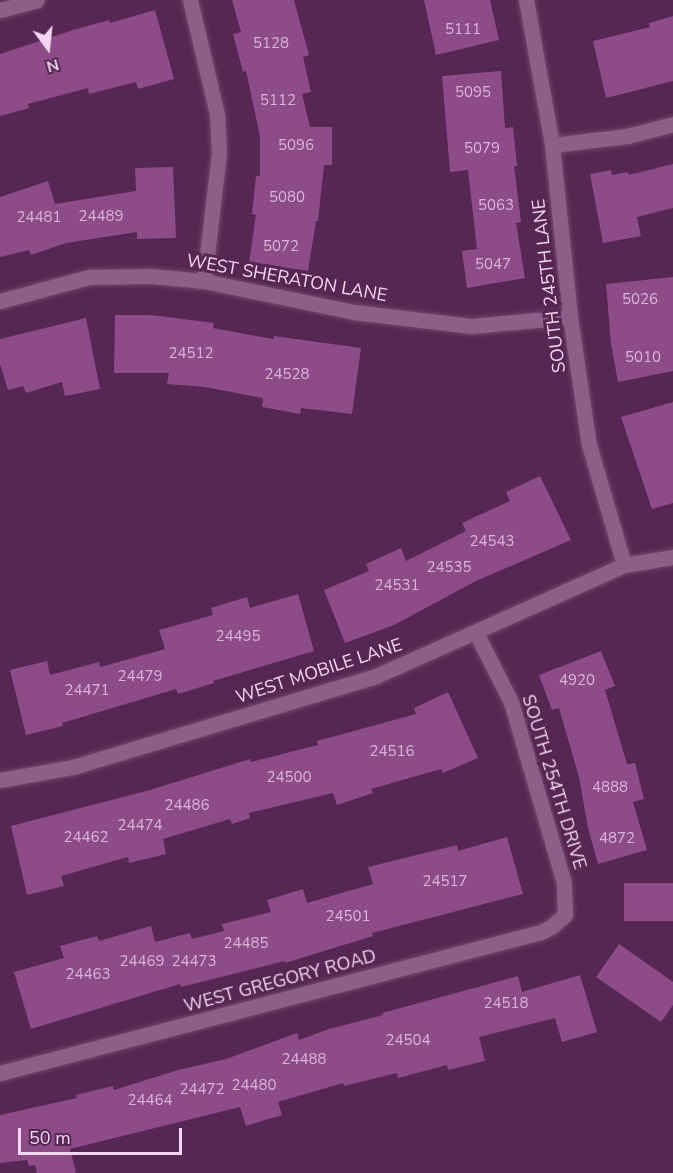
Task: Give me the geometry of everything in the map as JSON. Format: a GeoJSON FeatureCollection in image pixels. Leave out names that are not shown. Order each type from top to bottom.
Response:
{"type":"FeatureCollection","features":[{"type":"Feature","properties":{"kind":"street"},"geometry":{"type":"LineString","coordinates":[[0,10],[37,0]]}},
{"type":"Feature","properties":{"kind":"street"},"geometry":{"type":"LineString","coordinates":[[190,0],[217,114],[219,153],[204,280]]}},
{"type":"Feature","properties":{"kind":"street","name":"SOUTH 245TH LANE"},"geometry":{"type":"LineString","coordinates":[[526,0],[552,145],[570,317],[589,445],[624,565]]}},
{"type":"Feature","properties":{"kind":"street"},"geometry":{"type":"LineString","coordinates":[[552,145],[627,136],[673,124]]}},
{"type":"Feature","properties":{"kind":"street","name":"WEST SHERATON LANE"},"geometry":{"type":"LineString","coordinates":[[0,301],[89,277],[151,276],[204,280],[354,312],[471,326],[570,317]]}},
{"type":"Feature","properties":{"kind":"street","name":"WEST MOBILE LANE"},"geometry":{"type":"LineString","coordinates":[[0,780],[73,766],[376,676],[624,565],[673,557]]}},
{"type":"Feature","properties":{"kind":"street","name":"SOUTH 254TH DRIVE"},"geometry":{"type":"LineString","coordinates":[[476,633],[511,702],[564,883],[565,915]]}},
{"type":"Feature","properties":{"kind":"street","name":"WEST GREGORY ROAD"},"geometry":{"type":"LineString","coordinates":[[0,1073],[8,1074],[541,932],[565,915]]}},
{"type":"Feature","properties":{"kind":"building"},"geometry":{"type":"Polygon","coordinates":[[[232,0],[294,0],[309,55],[303,57],[311,92],[302,94],[310,127],[332,127],[332,165],[324,165],[318,221],[316,221],[308,271],[249,262],[256,215],[252,214],[256,176],[260,176],[260,136],[246,71],[243,72],[233,34],[241,32],[232,0]]]}},
{"type":"Feature","properties":{"kind":"building"},"geometry":{"type":"Polygon","coordinates":[[[424,0],[490,0],[499,40],[436,55],[424,0]]]}},
{"type":"Feature","properties":{"kind":"building"},"geometry":{"type":"Polygon","coordinates":[[[155,10],[174,79],[138,89],[136,82],[89,94],[88,88],[28,104],[29,108],[0,116],[0,54],[73,30],[109,20],[110,23],[155,10]]]}},
{"type":"Feature","properties":{"kind":"building"},"geometry":{"type":"Polygon","coordinates":[[[673,16],[673,81],[606,98],[593,41],[650,27],[649,23],[673,16]]]}},
{"type":"Feature","properties":{"kind":"building"},"geometry":{"type":"Polygon","coordinates":[[[501,71],[505,128],[513,127],[517,166],[514,166],[521,222],[516,223],[525,278],[467,288],[462,251],[477,249],[468,170],[450,172],[442,76],[501,71]]]}},
{"type":"Feature","properties":{"kind":"building"},"geometry":{"type":"Polygon","coordinates":[[[673,164],[673,208],[637,217],[641,236],[603,243],[590,174],[611,170],[612,175],[628,172],[629,175],[673,164]]]}},
{"type":"Feature","properties":{"kind":"building"},"geometry":{"type":"Polygon","coordinates":[[[173,167],[176,238],[137,239],[137,232],[66,243],[31,255],[29,250],[0,257],[0,197],[48,181],[55,204],[136,191],[135,168],[173,167]]]}},
{"type":"Feature","properties":{"kind":"building"},"geometry":{"type":"Polygon","coordinates":[[[673,277],[673,371],[618,382],[611,344],[606,284],[673,277]]]}},
{"type":"Feature","properties":{"kind":"building"},"geometry":{"type":"Polygon","coordinates":[[[115,315],[151,315],[214,323],[213,328],[273,339],[274,336],[361,348],[352,414],[301,408],[300,414],[262,407],[263,398],[205,387],[167,384],[169,373],[114,373],[115,315]]]}},
{"type":"Feature","properties":{"kind":"building"},"geometry":{"type":"Polygon","coordinates":[[[86,318],[100,389],[65,396],[62,382],[26,393],[23,386],[8,390],[0,364],[0,339],[86,318]]]}},
{"type":"Feature","properties":{"kind":"building"},"geometry":{"type":"Polygon","coordinates":[[[673,402],[673,503],[652,509],[621,417],[673,402]]]}},
{"type":"Feature","properties":{"kind":"building"},"geometry":{"type":"Polygon","coordinates":[[[540,476],[571,540],[476,581],[394,625],[345,643],[324,590],[369,571],[366,564],[401,548],[406,561],[466,531],[462,523],[510,501],[506,492],[540,476]]]}},
{"type":"Feature","properties":{"kind":"building"},"geometry":{"type":"Polygon","coordinates":[[[298,594],[314,651],[213,681],[214,683],[178,694],[176,689],[62,723],[63,726],[26,735],[10,670],[47,661],[50,675],[99,662],[100,667],[165,649],[159,630],[213,615],[211,608],[247,597],[250,608],[298,594]]]}},
{"type":"Feature","properties":{"kind":"building"},"geometry":{"type":"Polygon","coordinates":[[[601,651],[615,686],[605,690],[627,764],[635,763],[644,799],[633,802],[647,850],[598,864],[588,828],[579,777],[559,708],[552,710],[539,675],[601,651]]]}},
{"type":"Feature","properties":{"kind":"building"},"geometry":{"type":"Polygon","coordinates":[[[448,692],[478,758],[443,773],[441,769],[371,789],[373,793],[337,805],[333,793],[249,813],[250,818],[232,824],[230,819],[163,839],[166,854],[129,863],[128,857],[61,876],[64,886],[27,895],[11,826],[150,790],[250,759],[251,762],[318,745],[317,741],[416,714],[414,708],[448,692]]]}},
{"type":"Feature","properties":{"kind":"building"},"geometry":{"type":"Polygon","coordinates":[[[507,837],[523,894],[372,933],[373,936],[285,963],[285,961],[181,987],[180,984],[31,1029],[14,972],[64,958],[60,946],[97,936],[99,941],[151,926],[155,942],[190,933],[192,939],[224,931],[222,924],[271,912],[267,900],[303,889],[307,903],[373,884],[368,867],[457,845],[458,851],[507,837]]]}},
{"type":"Feature","properties":{"kind":"building"},"geometry":{"type":"Polygon","coordinates":[[[624,883],[673,883],[673,921],[624,921],[624,883]]]}},
{"type":"Feature","properties":{"kind":"building"},"geometry":{"type":"Polygon","coordinates":[[[619,944],[673,982],[673,1005],[661,1022],[596,977],[619,944]]]}},
{"type":"Feature","properties":{"kind":"building"},"geometry":{"type":"Polygon","coordinates":[[[580,975],[597,1032],[562,1042],[555,1018],[479,1037],[485,1061],[448,1070],[447,1065],[398,1078],[397,1073],[344,1086],[343,1083],[278,1102],[282,1115],[246,1126],[240,1107],[70,1149],[76,1173],[37,1173],[35,1165],[29,1166],[27,1160],[0,1163],[0,1115],[77,1098],[76,1095],[113,1086],[114,1090],[178,1070],[226,1059],[297,1033],[299,1040],[329,1029],[383,1015],[382,1013],[518,976],[522,992],[580,975]]]}}]}
